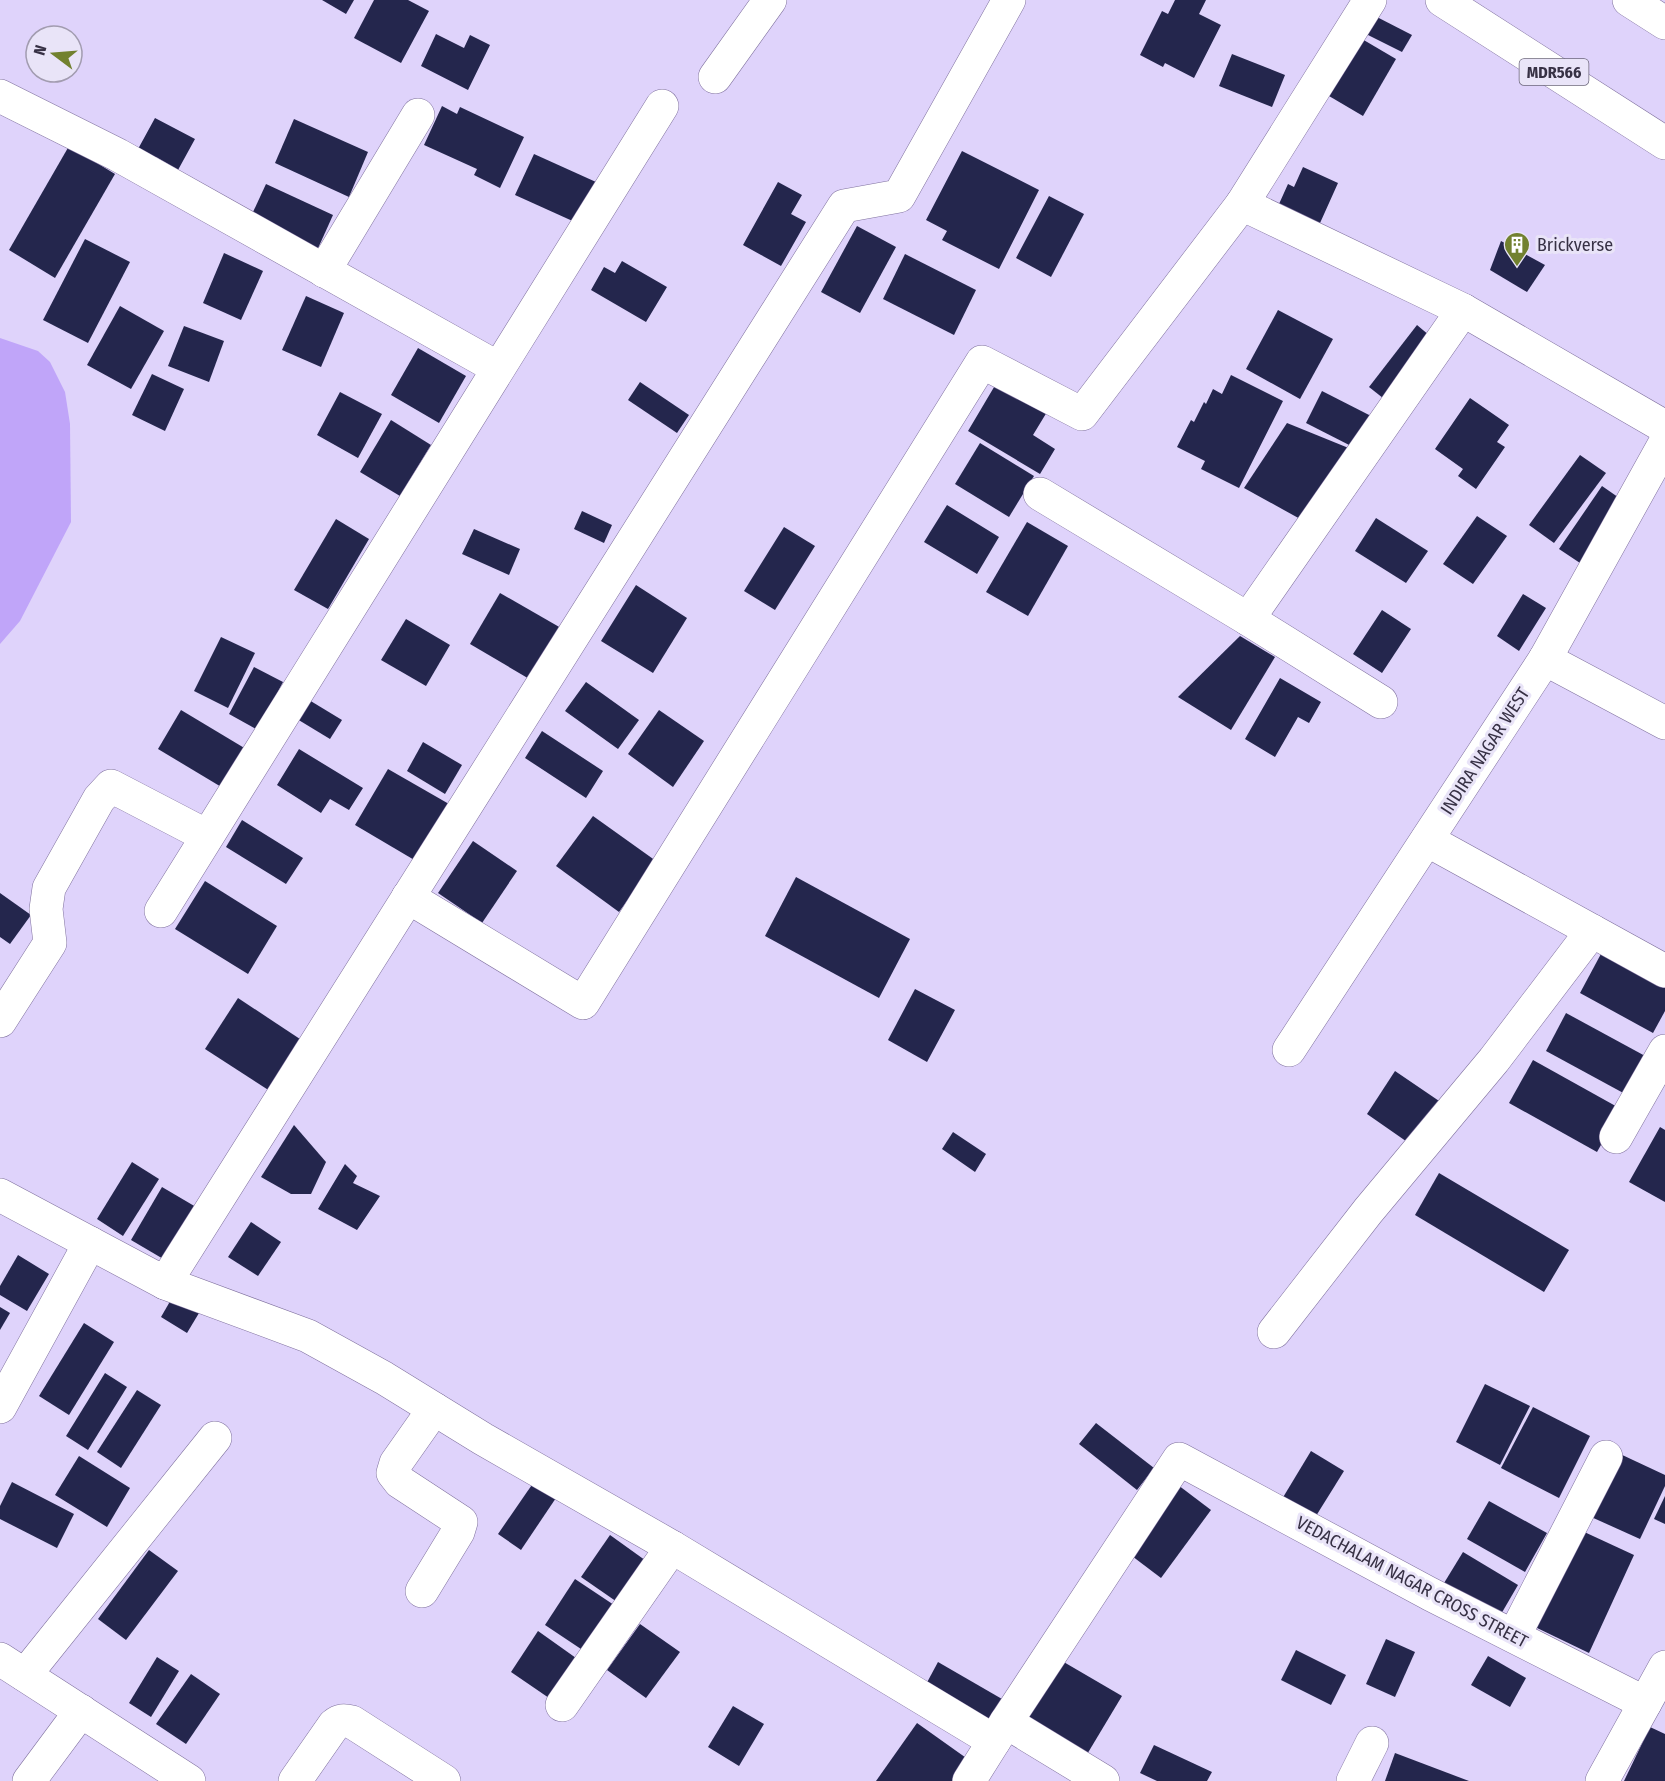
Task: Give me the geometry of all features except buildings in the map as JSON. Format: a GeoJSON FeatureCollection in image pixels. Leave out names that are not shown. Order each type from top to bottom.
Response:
{"type":"FeatureCollection","features":[{"type":"Feature","properties":{"kind":"street"},"geometry":{"type":"LineString","coordinates":[[716,77],[770,0]]}},
{"type":"Feature","properties":{"kind":"street"},"geometry":{"type":"LineString","coordinates":[[165,1283],[844,206],[899,196],[1007,0]]}},
{"type":"Feature","properties":{"kind":"street"},"geometry":{"type":"LineString","coordinates":[[408,897],[583,1003],[982,362],[1082,414],[1242,204],[1370,0]]}},
{"type":"Feature","properties":{"kind":"street","name":"MDR566"},"geometry":{"type":"LineString","coordinates":[[1442,0],[1665,144]]}},
{"type":"Feature","properties":{"kind":"street"},"geometry":{"type":"LineString","coordinates":[[1629,0],[1665,23]]}},
{"type":"Feature","properties":{"kind":"street"},"geometry":{"type":"LineString","coordinates":[[0,96],[118,155],[498,368]]}},
{"type":"Feature","properties":{"kind":"street"},"geometry":{"type":"LineString","coordinates":[[161,911],[662,106]]}},
{"type":"Feature","properties":{"kind":"street"},"geometry":{"type":"LineString","coordinates":[[324,271],[418,115]]}},
{"type":"Feature","properties":{"kind":"street"},"geometry":{"type":"LineString","coordinates":[[1242,204],[1463,310],[1665,427]]}},
{"type":"Feature","properties":{"kind":"street"},"geometry":{"type":"LineString","coordinates":[[1248,619],[1463,310]]}},
{"type":"Feature","properties":{"kind":"street","name":"INDIRA NAGAR WEST"},"geometry":{"type":"LineString","coordinates":[[1289,1050],[1545,659],[1665,443]]}},
{"type":"Feature","properties":{"kind":"street"},"geometry":{"type":"LineString","coordinates":[[1040,494],[1381,702]]}},
{"type":"Feature","properties":{"kind":"street"},"geometry":{"type":"LineString","coordinates":[[1545,659],[1665,723]]}},
{"type":"Feature","properties":{"kind":"street"},"geometry":{"type":"LineString","coordinates":[[0,1021],[50,943],[46,909],[49,888],[99,799],[111,786],[207,836]]}},
{"type":"Feature","properties":{"kind":"street"},"geometry":{"type":"LineString","coordinates":[[1427,840],[1665,971]]}},
{"type":"Feature","properties":{"kind":"street"},"geometry":{"type":"LineString","coordinates":[[1274,1332],[1368,1211],[1494,1060],[1592,931]]}},
{"type":"Feature","properties":{"kind":"street"},"geometry":{"type":"LineString","coordinates":[[1616,1137],[1653,1098],[1665,1051]]}},
{"type":"Feature","properties":{"kind":"street"},"geometry":{"type":"LineString","coordinates":[[0,1195],[165,1283],[308,1336],[672,1547],[1000,1731],[1103,1781]]}},
{"type":"Feature","properties":{"kind":"street"},"geometry":{"type":"LineString","coordinates":[[0,1407],[90,1243]]}},
{"type":"Feature","properties":{"kind":"street"},"geometry":{"type":"LineString","coordinates":[[422,1591],[458,1532],[461,1522],[400,1482],[393,1473],[396,1463],[435,1409]]}},
{"type":"Feature","properties":{"kind":"street"},"geometry":{"type":"LineString","coordinates":[[189,1781],[13,1667],[215,1438]]}},
{"type":"Feature","properties":{"kind":"street"},"geometry":{"type":"LineString","coordinates":[[1514,1636],[1606,1457]]}},
{"type":"Feature","properties":{"kind":"street","name":"VEDACHALAM NAGAR CROSS STREET"},"geometry":{"type":"LineString","coordinates":[[1000,1731],[1179,1460],[1430,1594],[1645,1703]]}},
{"type":"Feature","properties":{"kind":"street"},"geometry":{"type":"LineString","coordinates":[[562,1705],[672,1547]]}},
{"type":"Feature","properties":{"kind":"street"},"geometry":{"type":"LineString","coordinates":[[1602,1781],[1665,1667]]}},
{"type":"Feature","properties":{"kind":"street"},"geometry":{"type":"LineString","coordinates":[[29,1781],[81,1711]]}},
{"type":"Feature","properties":{"kind":"street"},"geometry":{"type":"LineString","coordinates":[[295,1781],[334,1725],[345,1720],[352,1722],[444,1781]]}},
{"type":"Feature","properties":{"kind":"street"},"geometry":{"type":"LineString","coordinates":[[969,1781],[1000,1731]]}},
{"type":"Feature","properties":{"kind":"street"},"geometry":{"type":"LineString","coordinates":[[1353,1781],[1372,1743]]}},
{"type":"Feature","properties":{"kind":"shaded area"},"geometry":{"type":"Polygon","coordinates":[[[0,338],[38,351],[50,362],[65,392],[70,424],[71,522],[20,621],[0,644],[0,338]]]}},
{"type":"Feature","properties":{"kind":"place","name":"Brickverse"},"geometry":{"type":"Point","coordinates":[1517,268]}}]}
